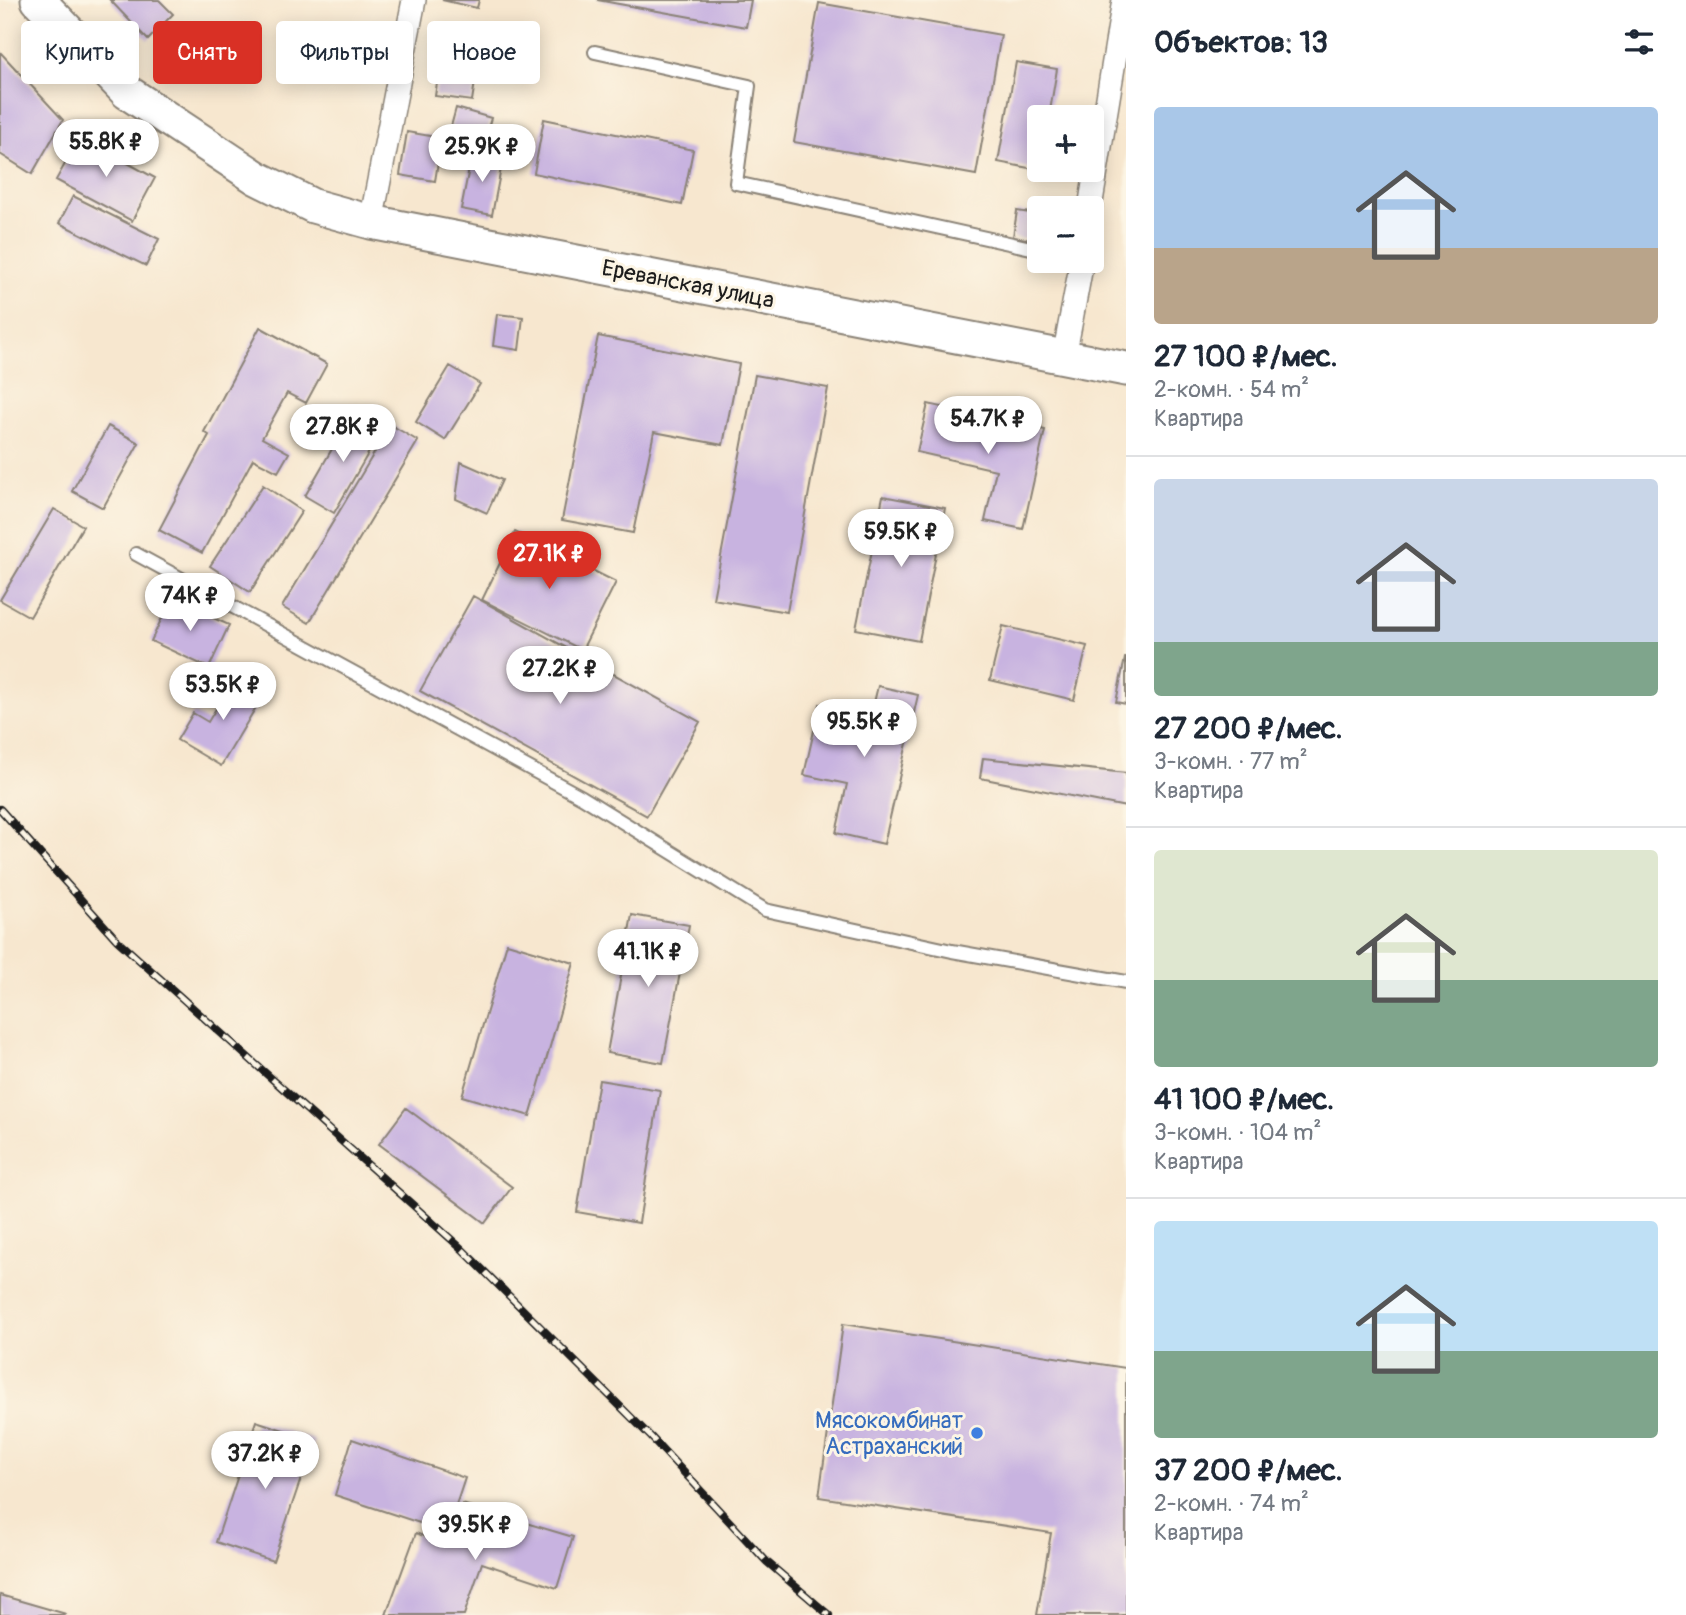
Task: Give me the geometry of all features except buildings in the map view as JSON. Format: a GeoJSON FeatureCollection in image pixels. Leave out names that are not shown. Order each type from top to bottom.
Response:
{"type":"FeatureCollection","features":[{"type":"Feature","properties":{"kind":"main road","name":"Ереванская улица"},"geometry":{"type":"LineString","coordinates":[[38,0],[127,92],[257,178],[313,206],[371,222],[1126,369]]}},
{"type":"Feature","properties":{"kind":"street"},"geometry":{"type":"LineString","coordinates":[[371,222],[414,0]]}},
{"type":"Feature","properties":{"kind":"street"},"geometry":{"type":"LineString","coordinates":[[1092,196],[1124,0]]}},
{"type":"Feature","properties":{"kind":"street"},"geometry":{"type":"LineString","coordinates":[[1064,357],[1080,273]]}},
{"type":"Feature","properties":{"kind":"lane"},"geometry":{"type":"LineString","coordinates":[[595,52],[749,86],[736,183],[1027,247]]}},
{"type":"Feature","properties":{"kind":"lane"},"geometry":{"type":"LineString","coordinates":[[136,554],[582,797],[765,910],[952,951],[1126,982]]}},
{"type":"Feature","properties":{"kind":"railway"},"geometry":{"type":"LineString","coordinates":[[0,809],[117,940],[462,1249],[651,1437],[767,1562],[829,1615]]}},
{"type":"Feature","properties":{"kind":"place","name":"Мясокомбинат Астраханский"},"geometry":{"type":"Point","coordinates":[977,1433]}}]}
